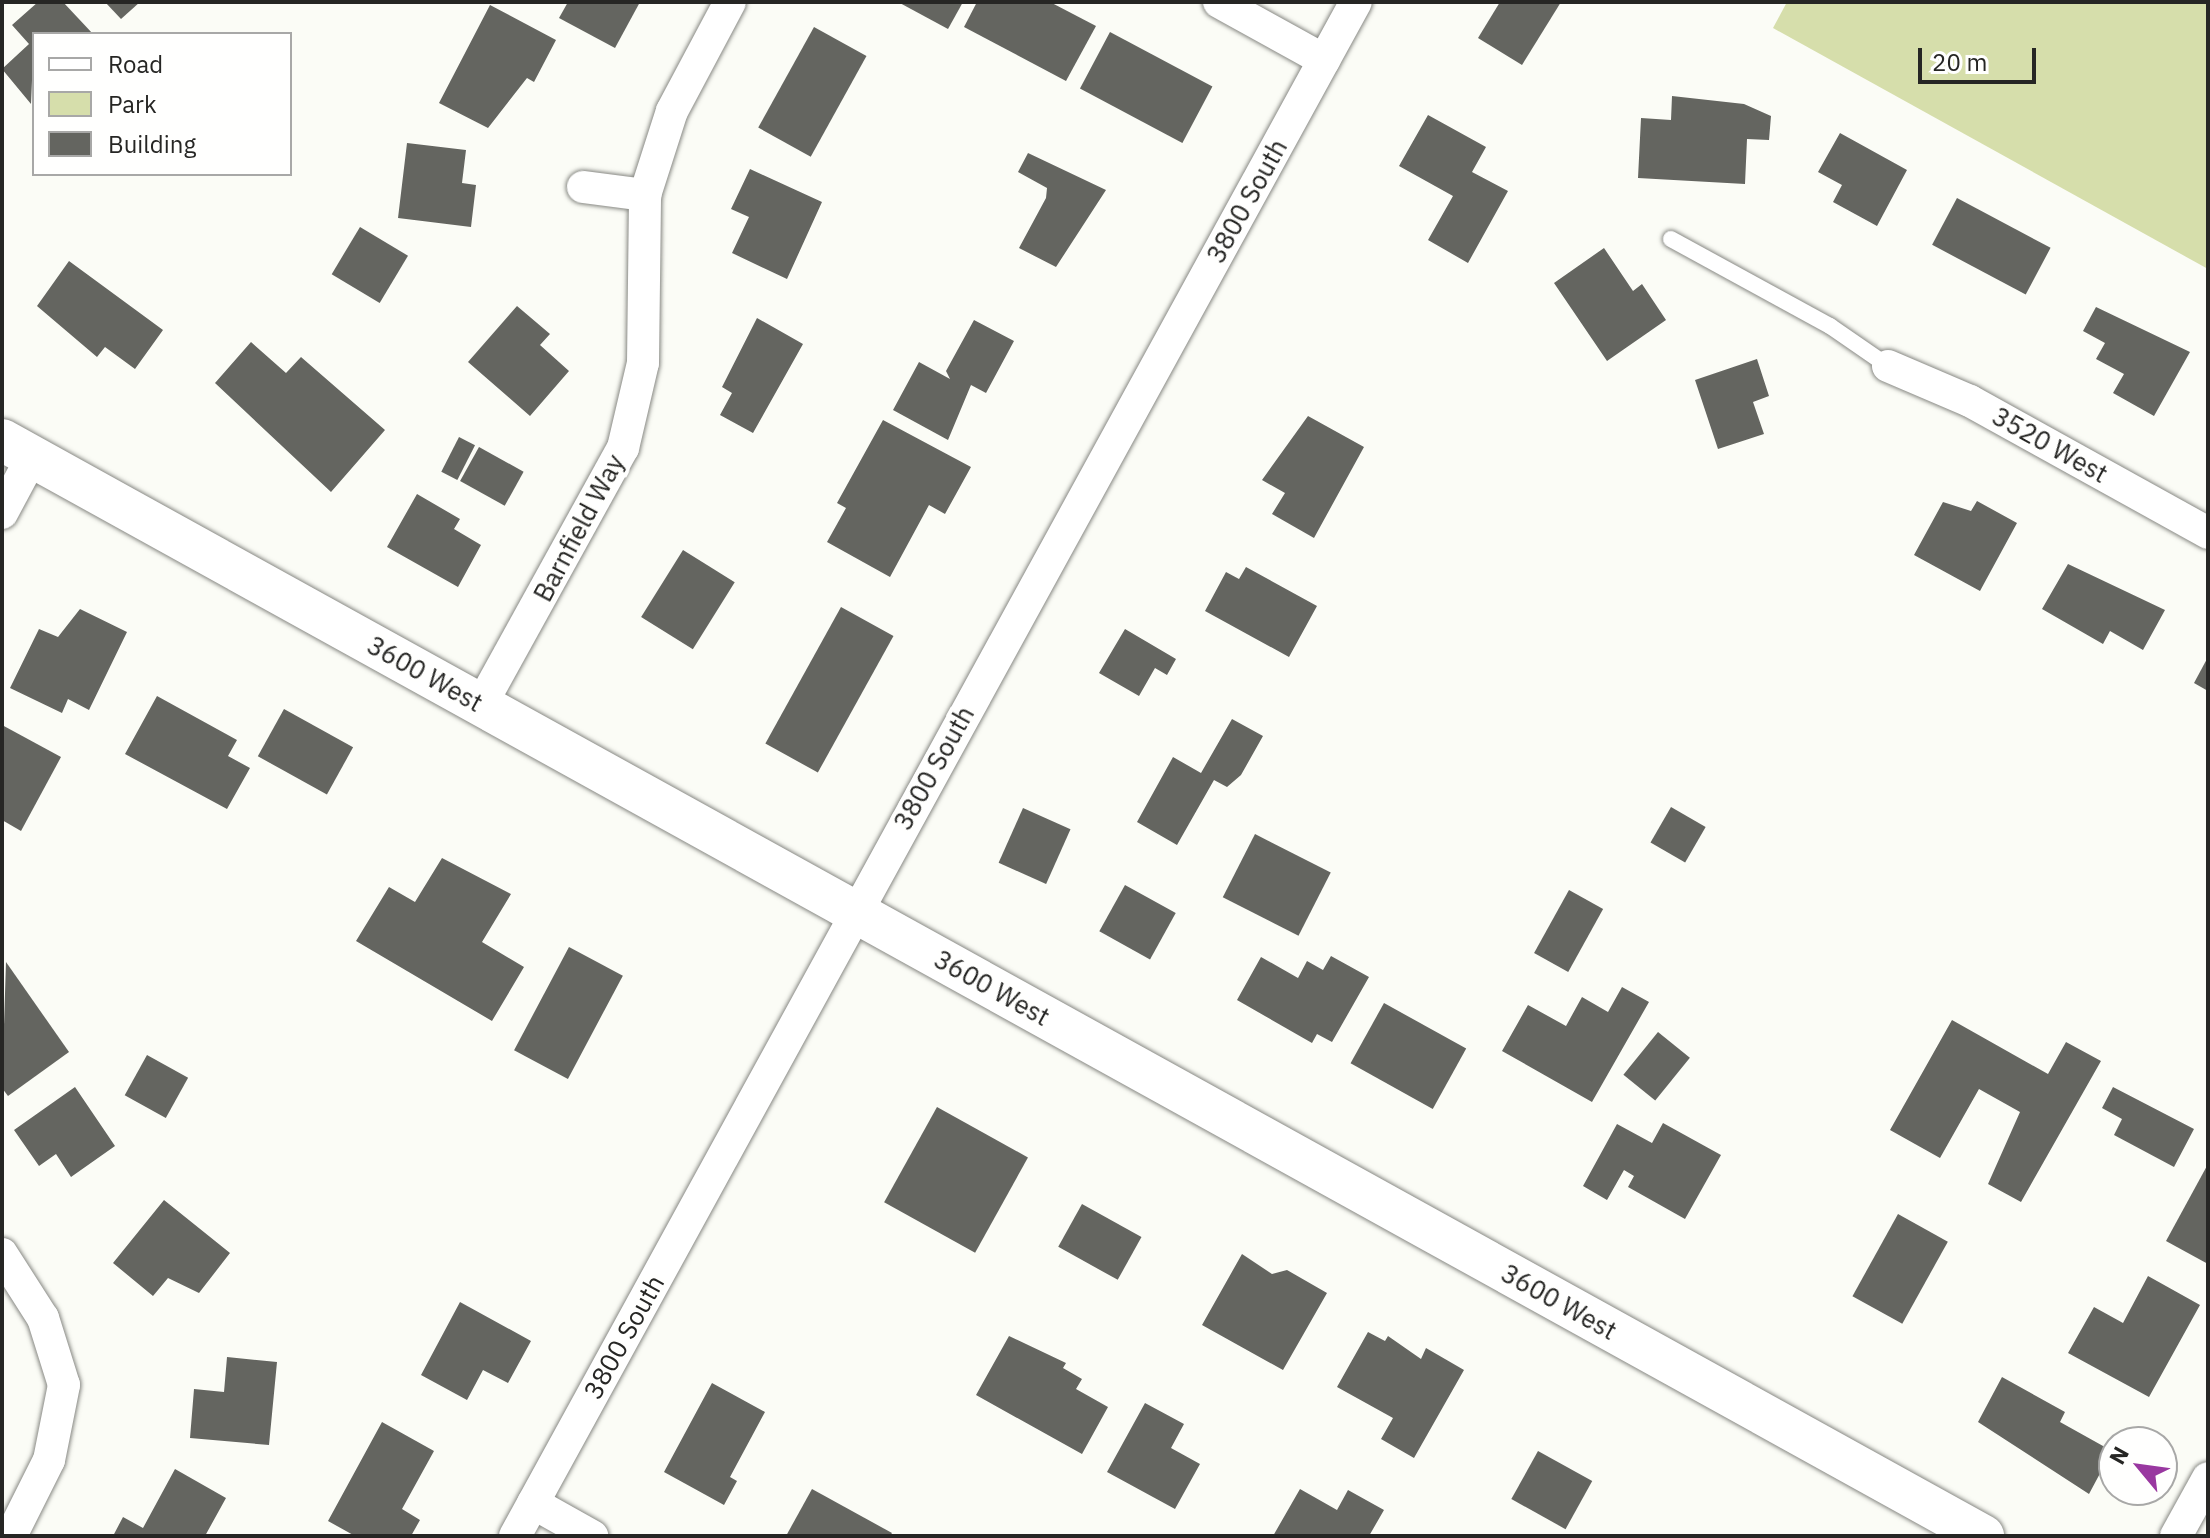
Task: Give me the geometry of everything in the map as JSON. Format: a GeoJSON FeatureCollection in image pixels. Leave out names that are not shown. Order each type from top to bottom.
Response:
{"type":"FeatureCollection","features":[{"type":"Feature","properties":{"kind":"street","name":"Barnfield Way"},"geometry":{"type":"LineString","coordinates":[[481,705],[623,448],[643,363],[645,195],[672,111],[730,2]]}},
{"type":"Feature","properties":{"kind":"street"},"geometry":{"type":"LineString","coordinates":[[1219,2],[1324,60]]}},
{"type":"Feature","properties":{"kind":"street","name":"3800 South"},"geometry":{"type":"LineString","coordinates":[[515,1536],[1356,2]]}},
{"type":"Feature","properties":{"kind":"street"},"geometry":{"type":"LineString","coordinates":[[583,187],[645,195]]}},
{"type":"Feature","properties":{"kind":"street","name":"3520 West"},"geometry":{"type":"LineString","coordinates":[[1888,366],[1970,401],[2208,533]]}},
{"type":"Feature","properties":{"kind":"street"},"geometry":{"type":"LineString","coordinates":[[2,513],[17,448]]}},
{"type":"Feature","properties":{"kind":"street","name":"3600 West"},"geometry":{"type":"LineString","coordinates":[[17,448],[1983,1536]]}},
{"type":"Feature","properties":{"kind":"street"},"geometry":{"type":"LineString","coordinates":[[2,1254],[48,1329],[64,1385],[49,1460],[11,1536]]}},
{"type":"Feature","properties":{"kind":"street"},"geometry":{"type":"LineString","coordinates":[[2176,1536],[2208,1478]]}},
{"type":"Feature","properties":{"kind":"street"},"geometry":{"type":"LineString","coordinates":[[533,1503],[592,1536]]}},
{"type":"Feature","properties":{"kind":"lane"},"geometry":{"type":"LineString","coordinates":[[1671,239],[1830,326],[1888,366]]}},
{"type":"Feature","properties":{"kind":"green space"},"geometry":{"type":"Polygon","coordinates":[[[1787,2],[2208,2],[2208,269],[1773,28],[1787,2]]]}},
{"type":"Feature","properties":{"kind":"building"},"geometry":{"type":"Polygon","coordinates":[[[38,2],[63,2],[91,32],[32,32],[31,104],[2,69],[29,44],[12,25],[38,2]]]}},
{"type":"Feature","properties":{"kind":"building"},"geometry":{"type":"Polygon","coordinates":[[[105,2],[140,2],[121,19],[105,2]]]}},
{"type":"Feature","properties":{"kind":"building"},"geometry":{"type":"Polygon","coordinates":[[[568,2],[640,2],[615,48],[559,18],[568,2]]]}},
{"type":"Feature","properties":{"kind":"building"},"geometry":{"type":"Polygon","coordinates":[[[898,2],[963,2],[948,29],[898,2]]]}},
{"type":"Feature","properties":{"kind":"building"},"geometry":{"type":"Polygon","coordinates":[[[977,2],[1050,2],[1096,26],[1066,81],[964,27],[977,2]]]}},
{"type":"Feature","properties":{"kind":"building"},"geometry":{"type":"Polygon","coordinates":[[[1500,2],[1561,2],[1522,65],[1478,38],[1500,2]]]}},
{"type":"Feature","properties":{"kind":"building"},"geometry":{"type":"Polygon","coordinates":[[[490,5],[556,40],[534,82],[527,78],[488,128],[439,103],[490,5]]]}},
{"type":"Feature","properties":{"kind":"building"},"geometry":{"type":"Polygon","coordinates":[[[814,27],[866,56],[811,157],[758,128],[814,27]]]}},
{"type":"Feature","properties":{"kind":"building"},"geometry":{"type":"Polygon","coordinates":[[[1110,32],[1212,86],[1182,143],[1080,89],[1110,32]]]}},
{"type":"Feature","properties":{"kind":"building"},"geometry":{"type":"Polygon","coordinates":[[[1672,96],[1744,104],[1771,116],[1769,140],[1747,139],[1745,184],[1638,178],[1641,118],[1671,120],[1672,96]]]}},
{"type":"Feature","properties":{"kind":"building"},"geometry":{"type":"Polygon","coordinates":[[[1428,115],[1486,147],[1472,172],[1508,191],[1468,263],[1428,240],[1453,196],[1399,166],[1428,115]]]}},
{"type":"Feature","properties":{"kind":"building"},"geometry":{"type":"Polygon","coordinates":[[[1840,133],[1907,170],[1877,226],[1833,202],[1842,185],[1818,172],[1840,133]]]}},
{"type":"Feature","properties":{"kind":"building"},"geometry":{"type":"Polygon","coordinates":[[[407,143],[466,150],[462,183],[476,185],[471,227],[398,218],[407,143]]]}},
{"type":"Feature","properties":{"kind":"building"},"geometry":{"type":"Polygon","coordinates":[[[1028,153],[1106,190],[1056,267],[1019,248],[1046,198],[1047,188],[1018,172],[1028,153]]]}},
{"type":"Feature","properties":{"kind":"building"},"geometry":{"type":"Polygon","coordinates":[[[750,169],[822,202],[787,279],[732,253],[749,217],[731,209],[750,169]]]}},
{"type":"Feature","properties":{"kind":"building"},"geometry":{"type":"Polygon","coordinates":[[[1957,198],[2051,248],[2026,295],[1932,245],[1957,198]]]}},
{"type":"Feature","properties":{"kind":"building"},"geometry":{"type":"Polygon","coordinates":[[[360,227],[408,256],[380,303],[332,274],[360,227]]]}},
{"type":"Feature","properties":{"kind":"building"},"geometry":{"type":"Polygon","coordinates":[[[1604,248],[1633,291],[1642,284],[1666,320],[1607,361],[1554,283],[1604,248]]]}},
{"type":"Feature","properties":{"kind":"building"},"geometry":{"type":"Polygon","coordinates":[[[69,261],[163,330],[135,369],[105,347],[97,357],[37,306],[69,261]]]}},
{"type":"Feature","properties":{"kind":"building"},"geometry":{"type":"Polygon","coordinates":[[[517,306],[550,334],[540,345],[569,371],[530,416],[468,362],[517,306]]]}},
{"type":"Feature","properties":{"kind":"building"},"geometry":{"type":"Polygon","coordinates":[[[2096,307],[2190,352],[2154,416],[2113,393],[2124,374],[2096,359],[2105,343],[2083,331],[2096,307]]]}},
{"type":"Feature","properties":{"kind":"building"},"geometry":{"type":"Polygon","coordinates":[[[757,318],[803,344],[753,433],[720,415],[732,393],[722,387],[757,318]]]}},
{"type":"Feature","properties":{"kind":"building"},"geometry":{"type":"Polygon","coordinates":[[[974,320],[1014,341],[986,393],[971,385],[948,440],[893,410],[919,362],[950,379],[946,371],[974,320]]]}},
{"type":"Feature","properties":{"kind":"building"},"geometry":{"type":"Polygon","coordinates":[[[251,342],[286,373],[301,357],[385,430],[331,492],[215,383],[251,342]]]}},
{"type":"Feature","properties":{"kind":"building"},"geometry":{"type":"Polygon","coordinates":[[[1757,359],[1769,396],[1753,402],[1764,434],[1718,449],[1695,380],[1757,359]]]}},
{"type":"Feature","properties":{"kind":"building"},"geometry":{"type":"Polygon","coordinates":[[[1308,416],[1364,447],[1314,538],[1272,514],[1285,493],[1262,480],[1308,416]]]}},
{"type":"Feature","properties":{"kind":"building"},"geometry":{"type":"Polygon","coordinates":[[[883,420],[971,467],[945,514],[929,505],[890,577],[827,542],[846,508],[837,503],[883,420]]]}},
{"type":"Feature","properties":{"kind":"building"},"geometry":{"type":"Polygon","coordinates":[[[459,437],[475,445],[457,480],[441,472],[459,437]]]}},
{"type":"Feature","properties":{"kind":"building"},"geometry":{"type":"Polygon","coordinates":[[[479,447],[524,472],[505,506],[460,481],[479,447]]]}},
{"type":"Feature","properties":{"kind":"building"},"geometry":{"type":"Polygon","coordinates":[[[417,494],[460,519],[454,529],[481,545],[458,587],[387,547],[417,494]]]}},
{"type":"Feature","properties":{"kind":"building"},"geometry":{"type":"Polygon","coordinates":[[[1977,501],[2017,523],[1980,591],[1914,555],[1943,502],[1971,511],[1977,501]]]}},
{"type":"Feature","properties":{"kind":"building"},"geometry":{"type":"Polygon","coordinates":[[[683,550],[735,582],[693,649],[641,617],[683,550]]]}},
{"type":"Feature","properties":{"kind":"building"},"geometry":{"type":"Polygon","coordinates":[[[2068,564],[2165,610],[2143,650],[2110,631],[2103,644],[2042,609],[2068,564]]]}},
{"type":"Feature","properties":{"kind":"building"},"geometry":{"type":"Polygon","coordinates":[[[1246,567],[1317,606],[1289,657],[1205,611],[1226,572],[1239,579],[1246,567]]]}},
{"type":"Feature","properties":{"kind":"building"},"geometry":{"type":"Polygon","coordinates":[[[841,607],[893,636],[818,773],[765,743],[841,607]]]}},
{"type":"Feature","properties":{"kind":"building"},"geometry":{"type":"Polygon","coordinates":[[[80,609],[127,632],[89,710],[68,699],[62,713],[10,688],[39,629],[58,637],[80,609]]]}},
{"type":"Feature","properties":{"kind":"building"},"geometry":{"type":"Polygon","coordinates":[[[1125,629],[1176,659],[1167,675],[1155,668],[1139,696],[1099,673],[1125,629]]]}},
{"type":"Feature","properties":{"kind":"building"},"geometry":{"type":"Polygon","coordinates":[[[2208,657],[2208,691],[2194,683],[2208,657]]]}},
{"type":"Feature","properties":{"kind":"building"},"geometry":{"type":"Polygon","coordinates":[[[157,696],[237,740],[228,756],[250,768],[227,809],[125,754],[157,696]]]}},
{"type":"Feature","properties":{"kind":"building"},"geometry":{"type":"Polygon","coordinates":[[[284,709],[353,747],[327,795],[258,756],[284,709]]]}},
{"type":"Feature","properties":{"kind":"building"},"geometry":{"type":"Polygon","coordinates":[[[1232,719],[1263,736],[1241,775],[1227,787],[1214,780],[1177,845],[1137,822],[1173,757],[1201,773],[1232,719]]]}},
{"type":"Feature","properties":{"kind":"building"},"geometry":{"type":"Polygon","coordinates":[[[2,725],[61,757],[21,831],[2,820],[2,725]]]}},
{"type":"Feature","properties":{"kind":"building"},"geometry":{"type":"Polygon","coordinates":[[[1671,807],[1706,827],[1685,863],[1650,843],[1671,807]]]}},
{"type":"Feature","properties":{"kind":"building"},"geometry":{"type":"Polygon","coordinates":[[[1023,808],[1071,829],[1046,884],[999,863],[1023,808]]]}},
{"type":"Feature","properties":{"kind":"building"},"geometry":{"type":"Polygon","coordinates":[[[1255,834],[1331,873],[1299,936],[1223,897],[1255,834]]]}},
{"type":"Feature","properties":{"kind":"building"},"geometry":{"type":"Polygon","coordinates":[[[442,858],[511,894],[482,942],[524,967],[492,1021],[356,941],[389,887],[415,902],[442,858]]]}},
{"type":"Feature","properties":{"kind":"building"},"geometry":{"type":"Polygon","coordinates":[[[1125,885],[1176,913],[1150,959],[1099,931],[1125,885]]]}},
{"type":"Feature","properties":{"kind":"building"},"geometry":{"type":"Polygon","coordinates":[[[1569,890],[1603,909],[1568,972],[1534,953],[1569,890]]]}},
{"type":"Feature","properties":{"kind":"building"},"geometry":{"type":"Polygon","coordinates":[[[569,947],[623,976],[568,1079],[514,1050],[569,947]]]}},
{"type":"Feature","properties":{"kind":"building"},"geometry":{"type":"Polygon","coordinates":[[[1331,956],[1369,977],[1332,1042],[1317,1034],[1312,1043],[1237,1000],[1261,957],[1298,978],[1307,961],[1323,970],[1331,956]]]}},
{"type":"Feature","properties":{"kind":"building"},"geometry":{"type":"Polygon","coordinates":[[[6,962],[69,1052],[8,1096],[2,1088],[6,962]]]}},
{"type":"Feature","properties":{"kind":"building"},"geometry":{"type":"Polygon","coordinates":[[[1622,987],[1649,1002],[1592,1102],[1502,1051],[1528,1005],[1566,1026],[1582,997],[1608,1012],[1622,987]]]}},
{"type":"Feature","properties":{"kind":"building"},"geometry":{"type":"Polygon","coordinates":[[[1384,1003],[1466,1049],[1433,1109],[1351,1063],[1384,1003]]]}},
{"type":"Feature","properties":{"kind":"building"},"geometry":{"type":"Polygon","coordinates":[[[1952,1020],[2048,1074],[2066,1042],[2101,1061],[2021,1202],[1988,1184],[2020,1112],[1979,1089],[1940,1158],[1890,1130],[1952,1020]]]}},
{"type":"Feature","properties":{"kind":"building"},"geometry":{"type":"Polygon","coordinates":[[[1658,1032],[1690,1058],[1655,1101],[1623,1075],[1658,1032]]]}},
{"type":"Feature","properties":{"kind":"building"},"geometry":{"type":"Polygon","coordinates":[[[147,1055],[188,1078],[166,1118],[125,1095],[147,1055]]]}},
{"type":"Feature","properties":{"kind":"building"},"geometry":{"type":"Polygon","coordinates":[[[75,1087],[115,1146],[71,1177],[56,1154],[39,1166],[14,1130],[75,1087]]]}},
{"type":"Feature","properties":{"kind":"building"},"geometry":{"type":"Polygon","coordinates":[[[2113,1087],[2194,1129],[2174,1167],[2114,1135],[2122,1119],[2102,1108],[2113,1087]]]}},
{"type":"Feature","properties":{"kind":"building"},"geometry":{"type":"Polygon","coordinates":[[[937,1107],[1028,1157],[975,1253],[884,1202],[937,1107]]]}},
{"type":"Feature","properties":{"kind":"building"},"geometry":{"type":"Polygon","coordinates":[[[1663,1123],[1721,1155],[1685,1219],[1628,1187],[1634,1176],[1624,1170],[1607,1200],[1583,1186],[1617,1124],[1652,1143],[1663,1123]]]}},
{"type":"Feature","properties":{"kind":"building"},"geometry":{"type":"Polygon","coordinates":[[[2208,1164],[2208,1264],[2166,1241],[2208,1164]]]}},
{"type":"Feature","properties":{"kind":"building"},"geometry":{"type":"Polygon","coordinates":[[[164,1200],[230,1253],[199,1293],[168,1278],[153,1296],[113,1263],[164,1200]]]}},
{"type":"Feature","properties":{"kind":"building"},"geometry":{"type":"Polygon","coordinates":[[[1082,1204],[1141,1237],[1118,1280],[1058,1247],[1082,1204]]]}},
{"type":"Feature","properties":{"kind":"building"},"geometry":{"type":"Polygon","coordinates":[[[1898,1214],[1948,1242],[1902,1324],[1852,1296],[1898,1214]]]}},
{"type":"Feature","properties":{"kind":"building"},"geometry":{"type":"Polygon","coordinates":[[[1242,1254],[1272,1274],[1287,1270],[1327,1293],[1283,1370],[1202,1325],[1242,1254]]]}},
{"type":"Feature","properties":{"kind":"building"},"geometry":{"type":"Polygon","coordinates":[[[2148,1276],[2200,1305],[2149,1397],[2068,1353],[2094,1307],[2123,1323],[2148,1276]]]}},
{"type":"Feature","properties":{"kind":"building"},"geometry":{"type":"Polygon","coordinates":[[[460,1302],[531,1341],[508,1383],[483,1370],[467,1400],[421,1375],[460,1302]]]}},
{"type":"Feature","properties":{"kind":"building"},"geometry":{"type":"Polygon","coordinates":[[[1368,1332],[1385,1341],[1388,1336],[1421,1359],[1426,1348],[1464,1370],[1414,1458],[1381,1439],[1393,1418],[1337,1387],[1368,1332]]]}},
{"type":"Feature","properties":{"kind":"building"},"geometry":{"type":"Polygon","coordinates":[[[1009,1336],[1066,1363],[1063,1368],[1082,1379],[1076,1389],[1108,1407],[1082,1454],[976,1395],[1009,1336]]]}},
{"type":"Feature","properties":{"kind":"building"},"geometry":{"type":"Polygon","coordinates":[[[227,1357],[277,1362],[269,1445],[190,1438],[194,1389],[224,1392],[227,1357]]]}},
{"type":"Feature","properties":{"kind":"building"},"geometry":{"type":"Polygon","coordinates":[[[2002,1377],[2065,1412],[2060,1422],[2098,1443],[2098,1477],[2089,1494],[1978,1422],[2002,1377]]]}},
{"type":"Feature","properties":{"kind":"building"},"geometry":{"type":"Polygon","coordinates":[[[712,1383],[765,1412],[730,1477],[737,1481],[724,1505],[664,1472],[712,1383]]]}},
{"type":"Feature","properties":{"kind":"building"},"geometry":{"type":"Polygon","coordinates":[[[1145,1403],[1184,1424],[1171,1448],[1200,1464],[1175,1509],[1107,1472],[1145,1403]]]}},
{"type":"Feature","properties":{"kind":"building"},"geometry":{"type":"Polygon","coordinates":[[[382,1422],[434,1451],[402,1509],[420,1520],[411,1536],[355,1536],[328,1521],[382,1422]]]}},
{"type":"Feature","properties":{"kind":"building"},"geometry":{"type":"Polygon","coordinates":[[[1538,1451],[1592,1481],[1566,1529],[1511,1499],[1538,1451]]]}},
{"type":"Feature","properties":{"kind":"building"},"geometry":{"type":"Polygon","coordinates":[[[175,1469],[226,1498],[205,1536],[113,1536],[123,1517],[143,1528],[175,1469]]]}},
{"type":"Feature","properties":{"kind":"building"},"geometry":{"type":"Polygon","coordinates":[[[812,1489],[892,1533],[890,1536],[786,1536],[812,1489]]]}},
{"type":"Feature","properties":{"kind":"building"},"geometry":{"type":"Polygon","coordinates":[[[1300,1489],[1337,1510],[1348,1490],[1384,1510],[1369,1536],[1273,1536],[1300,1489]]]}}]}
